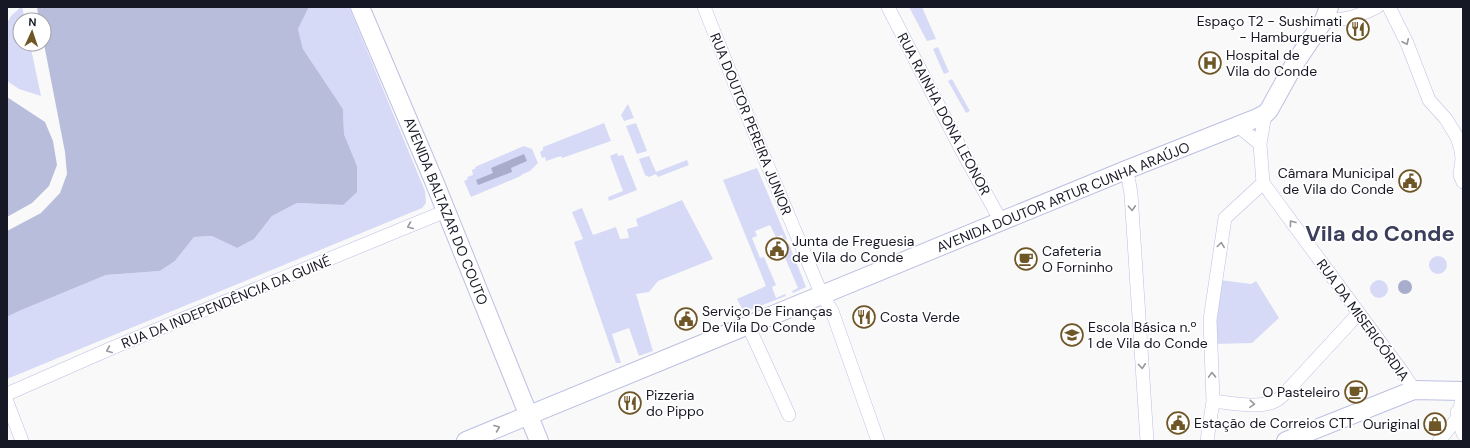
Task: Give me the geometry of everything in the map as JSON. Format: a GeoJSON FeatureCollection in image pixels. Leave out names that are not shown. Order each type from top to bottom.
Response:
{"type":"FeatureCollection","features":[{"type":"Feature","properties":{"kind":"street","name":"AVENIDA BALTAZAR DO COUTO"},"geometry":{"type":"LineString","coordinates":[[360,7],[404,108],[539,441]]}},
{"type":"Feature","properties":{"kind":"street","name":"RUA DOUTOR PEREIRA JUNIOR"},"geometry":{"type":"LineString","coordinates":[[704,7],[764,157],[822,295],[832,310],[878,441]]}},
{"type":"Feature","properties":{"kind":"street","name":"RUA RAINHA DONA LEONOR"},"geometry":{"type":"LineString","coordinates":[[888,7],[962,151],[1001,221]]}},
{"type":"Feature","properties":{"kind":"street"},"geometry":{"type":"LineString","coordinates":[[1207,441],[1213,401],[1210,320],[1225,218],[1266,188],[1260,144],[1265,114],[1269,110],[1294,63],[1327,13],[1336,21],[1363,14],[1377,7]]}},
{"type":"Feature","properties":{"kind":"street"},"geometry":{"type":"LineString","coordinates":[[1389,7],[1407,43],[1429,100],[1446,119],[1457,136],[1461,150],[1462,159],[1460,175],[1463,182]]}},
{"type":"Feature","properties":{"kind":"street","name":"AVENIDA DOUTOR ARTUR CUNHA ARAÚJO"},"geometry":{"type":"LineString","coordinates":[[466,441],[1265,114]]}},
{"type":"Feature","properties":{"kind":"street"},"geometry":{"type":"LineString","coordinates":[[1238,126],[1260,144]]}},
{"type":"Feature","properties":{"kind":"street"},"geometry":{"type":"LineString","coordinates":[[1126,170],[1131,194],[1147,441]]}},
{"type":"Feature","properties":{"kind":"street","name":"RUA DA MISERICÓRDIA"},"geometry":{"type":"LineString","coordinates":[[1266,188],[1414,390]]}},
{"type":"Feature","properties":{"kind":"street","name":"RUA DA INDEPENDÊNCIA DA GUINÉ"},"geometry":{"type":"LineString","coordinates":[[7,394],[112,348],[446,211]]}},
{"type":"Feature","properties":{"kind":"street"},"geometry":{"type":"LineString","coordinates":[[1213,401],[1258,405],[1276,401],[1359,313]]}},
{"type":"Feature","properties":{"kind":"street"},"geometry":{"type":"LineString","coordinates":[[748,326],[789,415]]}},
{"type":"Feature","properties":{"kind":"street"},"geometry":{"type":"LineString","coordinates":[[1286,441],[1414,390],[1463,390],[1459,416],[1439,441]]}},
{"type":"Feature","properties":{"kind":"street"},"geometry":{"type":"LineString","coordinates":[[1434,390],[1450,396],[1459,416],[1463,434]]}},
{"type":"Feature","properties":{"kind":"street"},"geometry":{"type":"LineString","coordinates":[[7,402],[22,441]]}},
{"type":"Feature","properties":{"kind":"shaded area"},"geometry":{"type":"Polygon","coordinates":[[[21,7],[22,7],[23,12],[15,12],[21,7]]]}},
{"type":"Feature","properties":{"kind":"shaded area"},"geometry":{"type":"Polygon","coordinates":[[[37,7],[309,7],[298,29],[303,49],[343,109],[344,134],[357,166],[357,192],[343,205],[297,203],[272,216],[254,239],[237,248],[212,236],[194,237],[175,261],[160,271],[106,275],[7,317],[7,231],[41,213],[60,193],[67,174],[65,152],[46,52],[52,52],[52,12],[38,12],[37,7]]]}},
{"type":"Feature","properties":{"kind":"shaded area"},"geometry":{"type":"Polygon","coordinates":[[[309,7],[349,7],[425,191],[426,203],[422,208],[7,379],[7,317],[106,275],[160,271],[175,261],[194,237],[212,236],[237,248],[254,239],[272,216],[297,203],[343,205],[357,166],[344,134],[343,109],[303,49],[298,29],[309,7]]]}},
{"type":"Feature","properties":{"kind":"shaded area"},"geometry":{"type":"Polygon","coordinates":[[[909,7],[922,7],[936,39],[927,41],[909,7]]]}},
{"type":"Feature","properties":{"kind":"shaded area"},"geometry":{"type":"Polygon","coordinates":[[[12,15],[12,52],[32,52],[41,96],[19,89],[7,81],[7,23],[12,15]]]}},
{"type":"Feature","properties":{"kind":"shaded area"},"geometry":{"type":"Polygon","coordinates":[[[938,47],[949,72],[944,74],[933,49],[938,47]]]}},
{"type":"Feature","properties":{"kind":"shaded area"},"geometry":{"type":"Polygon","coordinates":[[[952,79],[970,111],[966,113],[948,81],[952,79]]]}},
{"type":"Feature","properties":{"kind":"shaded area"},"geometry":{"type":"Polygon","coordinates":[[[7,97],[45,122],[53,141],[57,165],[49,186],[32,203],[7,217],[7,97]]]}},
{"type":"Feature","properties":{"kind":"shaded area"},"geometry":{"type":"Polygon","coordinates":[[[628,104],[634,118],[624,121],[621,115],[628,104]]]}},
{"type":"Feature","properties":{"kind":"shaded area"},"geometry":{"type":"Polygon","coordinates":[[[604,123],[611,141],[562,158],[561,156],[546,161],[545,157],[542,158],[540,152],[543,150],[543,147],[604,123]]]}},
{"type":"Feature","properties":{"kind":"shaded area"},"geometry":{"type":"Polygon","coordinates":[[[636,123],[647,151],[637,154],[626,126],[636,123]]]}},
{"type":"Feature","properties":{"kind":"shaded area"},"geometry":{"type":"Polygon","coordinates":[[[524,146],[532,149],[538,163],[530,171],[471,197],[464,181],[468,179],[467,177],[473,175],[472,170],[476,168],[475,167],[524,146]]]}},
{"type":"Feature","properties":{"kind":"shaded area"},"geometry":{"type":"Polygon","coordinates":[[[617,153],[618,156],[623,155],[637,190],[609,201],[608,197],[623,191],[610,156],[617,153]]]}},
{"type":"Feature","properties":{"kind":"shaded area"},"geometry":{"type":"Polygon","coordinates":[[[524,154],[527,161],[511,168],[512,172],[478,185],[476,180],[493,173],[491,168],[524,154]]]}},
{"type":"Feature","properties":{"kind":"shaded area"},"geometry":{"type":"Polygon","coordinates":[[[649,156],[656,172],[687,160],[689,165],[658,177],[656,174],[649,177],[645,175],[639,159],[649,156]]]}},
{"type":"Feature","properties":{"kind":"shaded area"},"geometry":{"type":"Polygon","coordinates":[[[757,168],[787,239],[784,240],[782,235],[776,237],[770,225],[755,231],[757,236],[752,238],[760,258],[764,257],[776,285],[772,287],[776,298],[785,294],[786,296],[744,312],[737,299],[766,286],[723,180],[757,168]]]}},
{"type":"Feature","properties":{"kind":"shaded area"},"geometry":{"type":"Polygon","coordinates":[[[682,200],[713,259],[658,281],[649,292],[636,294],[653,351],[639,356],[629,328],[612,334],[621,363],[616,363],[574,242],[583,239],[572,212],[582,208],[593,235],[616,227],[620,239],[629,238],[627,229],[638,226],[636,219],[682,200]]]}},
{"type":"Feature","properties":{"kind":"shaded area"},"geometry":{"type":"Polygon","coordinates":[[[789,244],[806,287],[793,293],[792,291],[798,288],[783,253],[789,250],[786,245],[789,244]]]}},
{"type":"Feature","properties":{"kind":"shaded area"},"geometry":{"type":"Polygon","coordinates":[[[1438,256],[1444,259],[1447,265],[1444,271],[1438,274],[1432,271],[1429,265],[1432,259],[1438,256]]]}},
{"type":"Feature","properties":{"kind":"shaded area"},"geometry":{"type":"Polygon","coordinates":[[[1220,280],[1251,284],[1256,281],[1279,318],[1252,343],[1214,344],[1220,280]]]}},
{"type":"Feature","properties":{"kind":"shaded area"},"geometry":{"type":"Polygon","coordinates":[[[1379,280],[1385,283],[1388,289],[1385,295],[1379,298],[1373,295],[1370,289],[1373,283],[1379,280]]]}},
{"type":"Feature","properties":{"kind":"shaded area"},"geometry":{"type":"Polygon","coordinates":[[[1405,280],[1410,282],[1412,287],[1410,292],[1405,294],[1400,292],[1398,287],[1400,282],[1405,280]]]}},
{"type":"Feature","properties":{"kind":"place","name":"Espaço T2 - Sushimati - Hamburgueria"},"geometry":{"type":"Point","coordinates":[1358,29]}},
{"type":"Feature","properties":{"kind":"place","name":"Hospital de Vila do Conde"},"geometry":{"type":"Point","coordinates":[1210,63]}},
{"type":"Feature","properties":{"kind":"place","name":"Câmara Municipal de Vila do Conde"},"geometry":{"type":"Point","coordinates":[1410,181]}},
{"type":"Feature","properties":{"kind":"place","name":"Junta de Freguesia de Vila do Conde"},"geometry":{"type":"Point","coordinates":[777,249]}},
{"type":"Feature","properties":{"kind":"place","name":"Cafeteria O Forninho"},"geometry":{"type":"Point","coordinates":[1026,259]}},
{"type":"Feature","properties":{"kind":"place","name":"Costa Verde"},"geometry":{"type":"Point","coordinates":[864,317]}},
{"type":"Feature","properties":{"kind":"place","name":"Serviço De Finanças De Vila Do Conde"},"geometry":{"type":"Point","coordinates":[686,319]}},
{"type":"Feature","properties":{"kind":"place","name":"Escola Básica n.º 1 de Vila do Conde"},"geometry":{"type":"Point","coordinates":[1072,335]}},
{"type":"Feature","properties":{"kind":"place","name":"O Pasteleiro"},"geometry":{"type":"Point","coordinates":[1356,392]}},
{"type":"Feature","properties":{"kind":"place","name":"Pizzeria do Pippo"},"geometry":{"type":"Point","coordinates":[630,403]}},
{"type":"Feature","properties":{"kind":"place","name":"Estação de Correios CTT"},"geometry":{"type":"Point","coordinates":[1178,423]}},
{"type":"Feature","properties":{"kind":"place","name":"Ouriginal"},"geometry":{"type":"Point","coordinates":[1435,424]}},
{"type":"Feature","properties":{"kind":"district","name":"Vila do Conde"},"geometry":{"type":"Point","coordinates":[1380,233]}}]}
